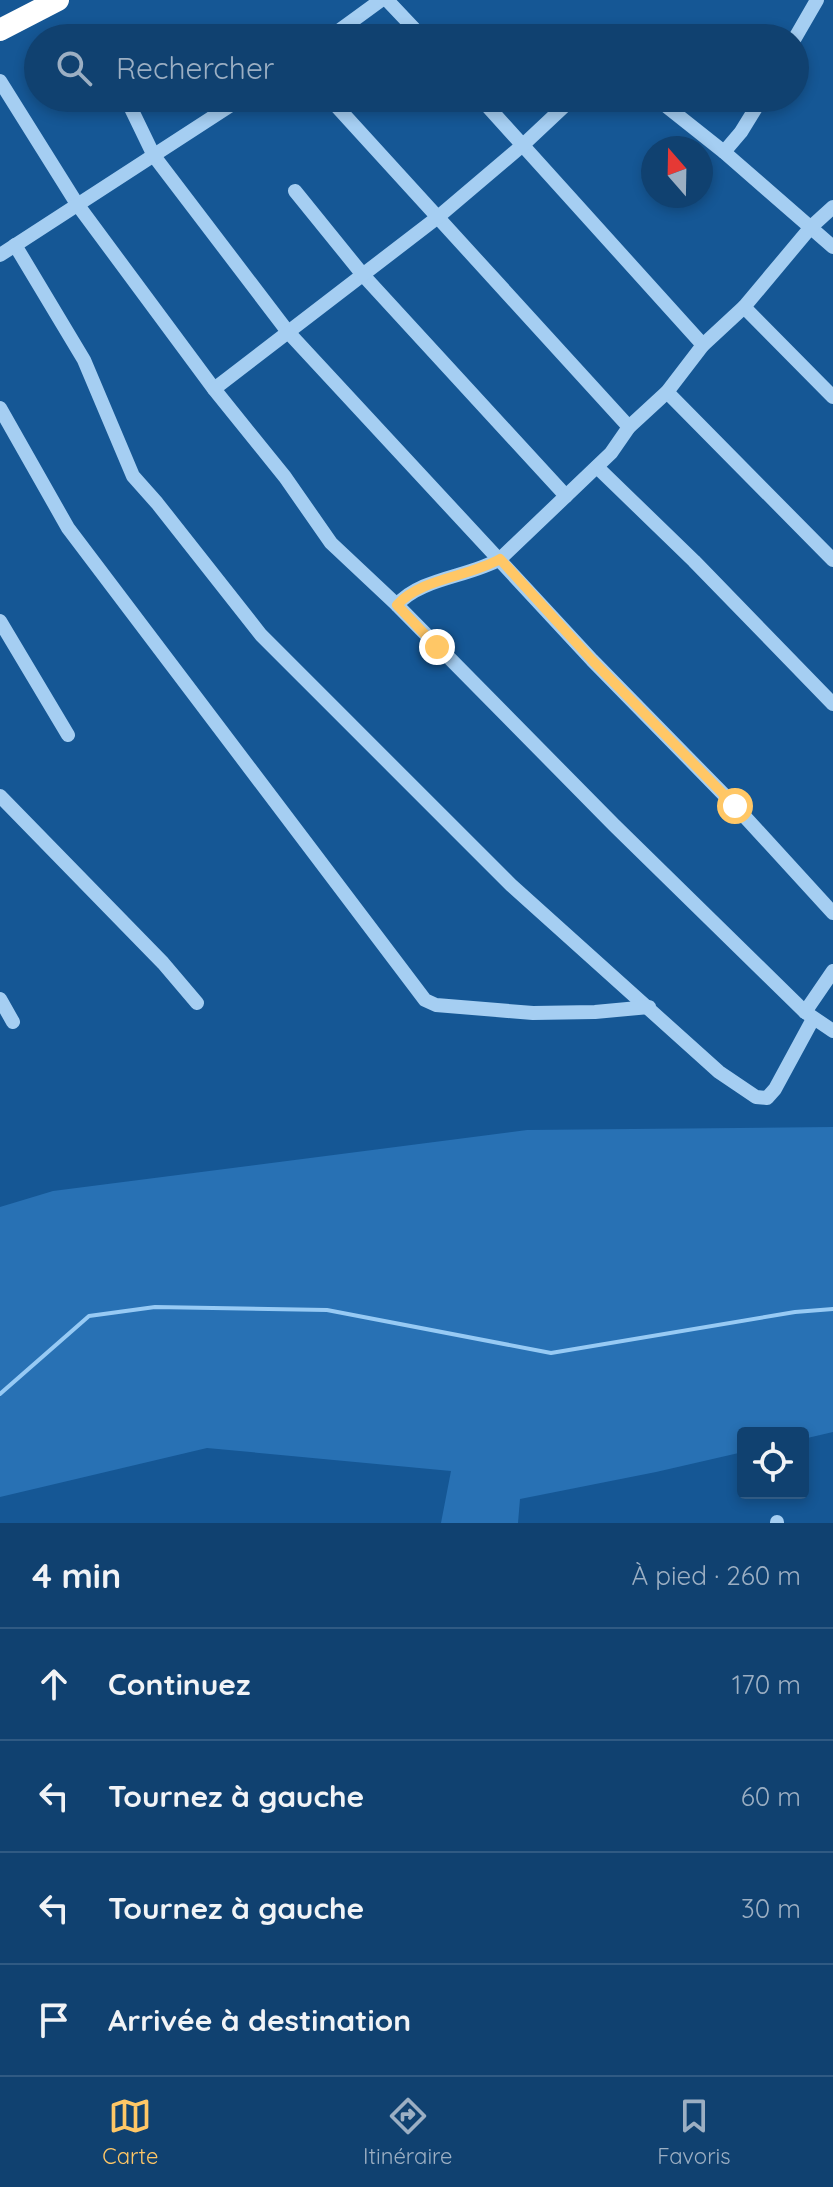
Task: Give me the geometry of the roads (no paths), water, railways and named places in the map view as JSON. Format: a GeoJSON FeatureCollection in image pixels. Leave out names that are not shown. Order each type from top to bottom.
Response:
{"type":"FeatureCollection","features":[{"type":"Feature","properties":{"kind":"highway"},"geometry":{"type":"LineString","coordinates":[[0,30],[58,0]]}},
{"type":"Feature","properties":{"kind":"street"},"geometry":{"type":"LineString","coordinates":[[349,24],[384,0],[409,24]]}},
{"type":"Feature","properties":{"kind":"street"},"geometry":{"type":"LineString","coordinates":[[803,24],[817,0]]}},
{"type":"Feature","properties":{"kind":"street"},"geometry":{"type":"LineString","coordinates":[[0,81],[77,204],[214,389],[285,477],[331,543],[809,1015],[833,1031]]}},
{"type":"Feature","properties":{"kind":"street"},"geometry":{"type":"LineString","coordinates":[[133,112],[154,156],[288,332],[592,660],[735,806],[833,913]]}},
{"type":"Feature","properties":{"kind":"street"},"geometry":{"type":"LineString","coordinates":[[0,255],[221,112]]}},
{"type":"Feature","properties":{"kind":"street"},"geometry":{"type":"LineString","coordinates":[[342,112],[629,427]]}},
{"type":"Feature","properties":{"kind":"street"},"geometry":{"type":"LineString","coordinates":[[493,112],[703,345]]}},
{"type":"Feature","properties":{"kind":"street"},"geometry":{"type":"LineString","coordinates":[[214,389],[438,217],[558,112]]}},
{"type":"Feature","properties":{"kind":"street"},"geometry":{"type":"LineString","coordinates":[[674,112],[833,247]]}},
{"type":"Feature","properties":{"kind":"street"},"geometry":{"type":"LineString","coordinates":[[724,152],[753,112]]}},
{"type":"Feature","properties":{"kind":"street"},"geometry":{"type":"LineString","coordinates":[[295,191],[363,275],[566,496]]}},
{"type":"Feature","properties":{"kind":"street"},"geometry":{"type":"LineString","coordinates":[[397,605],[408,593],[486,567],[500,559],[611,453],[629,427],[667,392],[703,345],[744,307],[811,227],[833,207]]}},
{"type":"Feature","properties":{"kind":"street"},"geometry":{"type":"LineString","coordinates":[[15,245],[84,360],[133,476],[261,635],[511,885],[719,1072],[756,1097],[767,1098],[775,1089],[833,971]]}},
{"type":"Feature","properties":{"kind":"street"},"geometry":{"type":"LineString","coordinates":[[744,307],[833,397]]}},
{"type":"Feature","properties":{"kind":"street"},"geometry":{"type":"LineString","coordinates":[[667,392],[833,560]]}},
{"type":"Feature","properties":{"kind":"street"},"geometry":{"type":"LineString","coordinates":[[0,408],[68,528],[425,1000],[436,1005],[533,1013],[649,1007]]}},
{"type":"Feature","properties":{"kind":"street"},"geometry":{"type":"LineString","coordinates":[[597,467],[694,561],[833,704]]}},
{"type":"Feature","properties":{"kind":"street"},"geometry":{"type":"LineString","coordinates":[[0,621],[68,735]]}},
{"type":"Feature","properties":{"kind":"street"},"geometry":{"type":"LineString","coordinates":[[0,796],[163,963],[197,1003]]}},
{"type":"Feature","properties":{"kind":"street"},"geometry":{"type":"LineString","coordinates":[[0,999],[13,1022]]}},
{"type":"Feature","properties":{"kind":"waterway"},"geometry":{"type":"LineString","coordinates":[[0,1394],[89,1316],[155,1307],[327,1310],[551,1353],[795,1312],[833,1309]]}}]}
